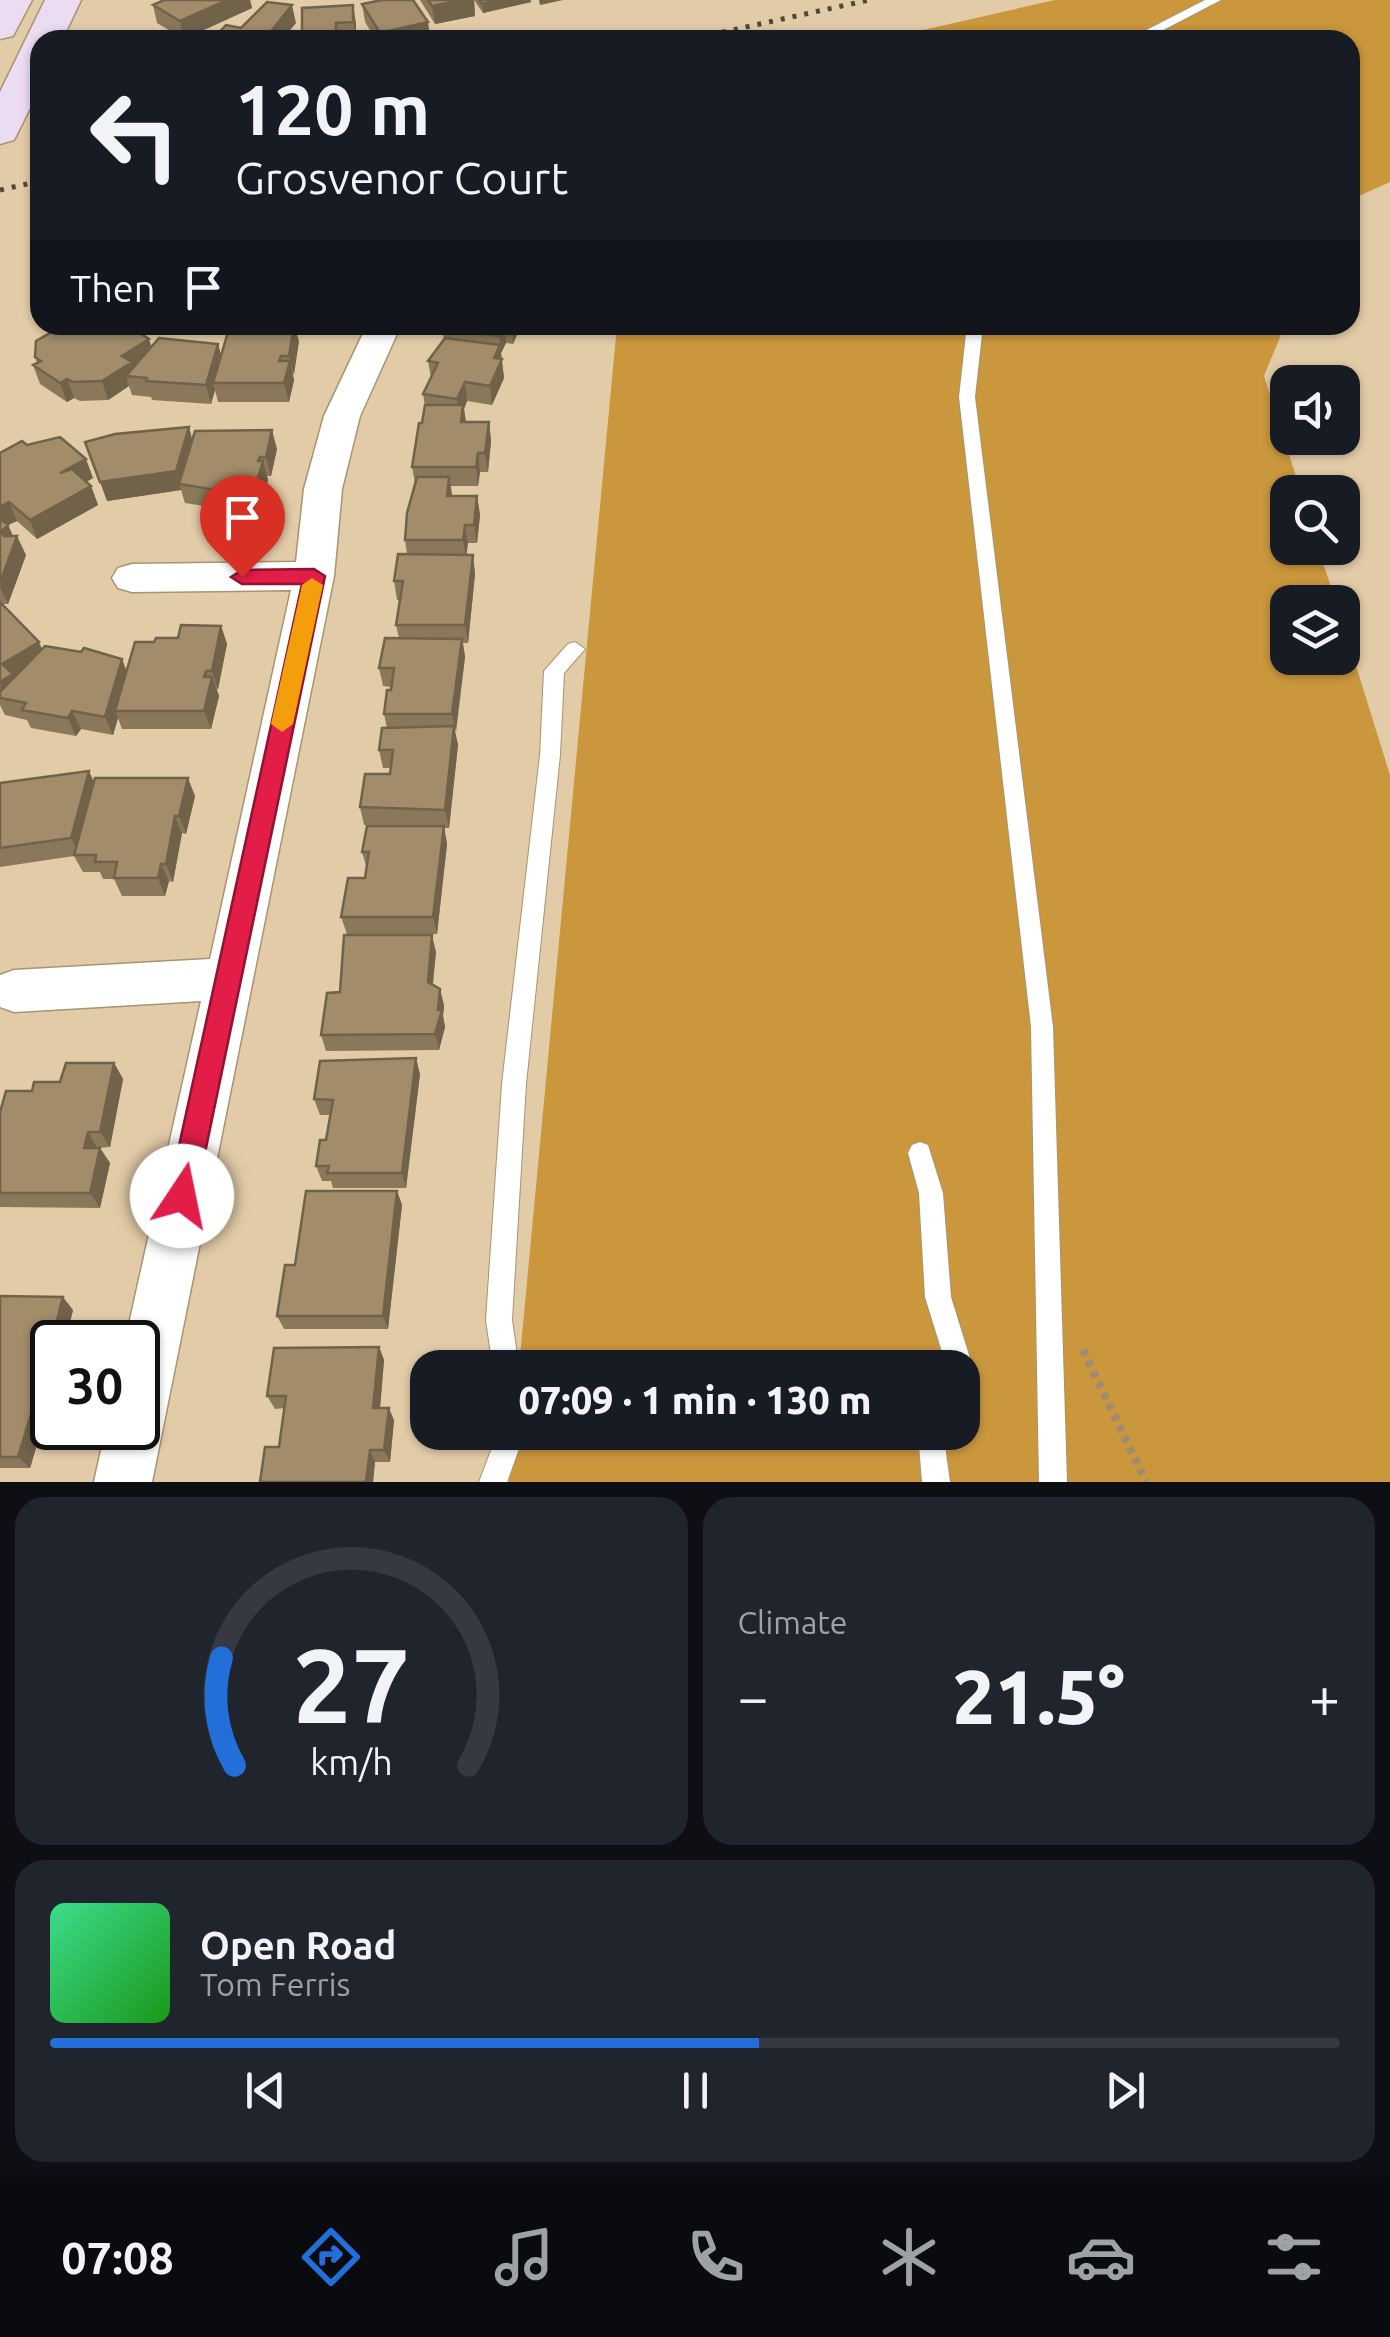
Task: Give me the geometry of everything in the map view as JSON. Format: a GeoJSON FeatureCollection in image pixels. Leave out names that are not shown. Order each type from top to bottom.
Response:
{"type":"FeatureCollection","features":[{"type":"Feature","properties":{"kind":"main road"},"geometry":{"type":"LineString","coordinates":[[0,28],[14,0]]}},
{"type":"Feature","properties":{"kind":"main road"},"geometry":{"type":"LineString","coordinates":[[49,30],[63,0]]}},
{"type":"Feature","properties":{"kind":"main road"},"geometry":{"type":"LineString","coordinates":[[0,132],[30,69]]}},
{"type":"Feature","properties":{"kind":"street"},"geometry":{"type":"LineString","coordinates":[[157,1320],[314,576],[323,490],[342,416],[379,335]]}},
{"type":"Feature","properties":{"kind":"street"},"geometry":{"type":"LineString","coordinates":[[132,578],[314,576]]}},
{"type":"Feature","properties":{"kind":"street"},"geometry":{"type":"LineString","coordinates":[[14,991],[226,979]]}},
{"type":"Feature","properties":{"kind":"street"},"geometry":{"type":"LineString","coordinates":[[123,1482],[130,1450]]}},
{"type":"Feature","properties":{"kind":"lane"},"geometry":{"type":"LineString","coordinates":[[1151,30],[1215,0]]}},
{"type":"Feature","properties":{"kind":"lane"},"geometry":{"type":"LineString","coordinates":[[1171,30],[1172,18]]}},
{"type":"Feature","properties":{"kind":"lane"},"geometry":{"type":"LineString","coordinates":[[973,335],[967,397],[1042,1026],[1052,1482]]}},
{"type":"Feature","properties":{"kind":"lane"},"geometry":{"type":"LineString","coordinates":[[503,1350],[499,1320],[512,1124],[550,755],[554,672],[575,649]]}},
{"type":"Feature","properties":{"kind":"lane"},"geometry":{"type":"LineString","coordinates":[[920,1152],[930,1193],[938,1297],[954,1350]]}},
{"type":"Feature","properties":{"kind":"lane"},"geometry":{"type":"LineString","coordinates":[[493,1482],[505,1450]]}},
{"type":"Feature","properties":{"kind":"lane"},"geometry":{"type":"LineString","coordinates":[[933,1450],[936,1482]]}},
{"type":"Feature","properties":{"kind":"path"},"geometry":{"type":"LineString","coordinates":[[1079,1342],[1146,1482]]}},
{"type":"Feature","properties":{"kind":"shaded area"},"geometry":{"type":"Polygon","coordinates":[[[1055,0],[1390,0],[1390,182],[1360,196],[1360,30],[923,30],[1055,0]]]}},
{"type":"Feature","properties":{"kind":"shaded area"},"geometry":{"type":"Polygon","coordinates":[[[616,335],[1281,335],[1264,376],[1270,395],[1270,455],[1289,455],[1296,475],[1270,475],[1270,565],[1324,565],[1330,585],[1270,585],[1270,675],[1359,675],[1390,775],[1390,1482],[509,1482],[512,1450],[980,1450],[980,1350],[521,1350],[616,335]]]}},
{"type":"Feature","properties":{"kind":"building"},"geometry":{"type":"Polygon","coordinates":[[[164,0],[227,0],[180,21],[153,5],[164,0]]]}},
{"type":"Feature","properties":{"kind":"building"},"geometry":{"type":"Polygon","coordinates":[[[413,0],[428,22],[378,30],[362,4],[413,0]]]}},
{"type":"Feature","properties":{"kind":"building"},"geometry":{"type":"Polygon","coordinates":[[[428,0],[462,0],[432,6],[428,0]]]}},
{"type":"Feature","properties":{"kind":"building"},"geometry":{"type":"Polygon","coordinates":[[[267,2],[292,5],[272,30],[221,30],[226,25],[241,28],[267,2]]]}},
{"type":"Feature","properties":{"kind":"building"},"geometry":{"type":"Polygon","coordinates":[[[353,5],[353,22],[336,23],[336,30],[302,30],[302,8],[353,5]]]}},
{"type":"Feature","properties":{"kind":"building"},"geometry":{"type":"Polygon","coordinates":[[[46,335],[143,335],[149,339],[122,356],[132,362],[102,381],[67,379],[60,383],[33,365],[41,361],[35,357],[36,341],[46,335]]]}},
{"type":"Feature","properties":{"kind":"building"},"geometry":{"type":"Polygon","coordinates":[[[227,335],[292,335],[289,356],[281,356],[279,361],[290,361],[284,383],[213,383],[227,335]]]}},
{"type":"Feature","properties":{"kind":"building"},"geometry":{"type":"Polygon","coordinates":[[[159,338],[218,344],[206,385],[126,376],[159,338]]]}},
{"type":"Feature","properties":{"kind":"building"},"geometry":{"type":"Polygon","coordinates":[[[445,338],[500,345],[494,358],[502,359],[490,386],[465,382],[457,399],[423,394],[438,363],[428,361],[445,338]]]}},
{"type":"Feature","properties":{"kind":"building"},"geometry":{"type":"Polygon","coordinates":[[[425,405],[463,405],[461,422],[489,422],[485,453],[478,453],[476,467],[412,467],[425,405]]]}},
{"type":"Feature","properties":{"kind":"building"},"geometry":{"type":"Polygon","coordinates":[[[189,427],[176,471],[100,482],[85,442],[115,434],[189,427]]]}},
{"type":"Feature","properties":{"kind":"building"},"geometry":{"type":"Polygon","coordinates":[[[272,430],[266,457],[258,461],[263,461],[251,500],[215,500],[217,490],[179,484],[195,431],[272,430]]]}},
{"type":"Feature","properties":{"kind":"building"},"geometry":{"type":"Polygon","coordinates":[[[60,437],[86,459],[60,473],[72,469],[91,486],[30,520],[9,502],[0,507],[0,453],[22,441],[27,445],[60,437]]]}},
{"type":"Feature","properties":{"kind":"building"},"geometry":{"type":"Polygon","coordinates":[[[417,477],[449,477],[447,496],[477,496],[474,525],[465,525],[463,540],[405,540],[407,513],[417,477]]]}},
{"type":"Feature","properties":{"kind":"building"},"geometry":{"type":"Polygon","coordinates":[[[0,519],[8,525],[1,532],[4,536],[17,536],[0,583],[0,519]]]}},
{"type":"Feature","properties":{"kind":"building"},"geometry":{"type":"Polygon","coordinates":[[[398,554],[473,555],[465,625],[396,625],[403,581],[394,581],[398,554]]]}},
{"type":"Feature","properties":{"kind":"building"},"geometry":{"type":"Polygon","coordinates":[[[0,602],[39,642],[2,664],[13,674],[0,682],[0,602]]]}},
{"type":"Feature","properties":{"kind":"building"},"geometry":{"type":"Polygon","coordinates":[[[181,625],[221,626],[212,671],[206,671],[204,677],[212,677],[204,711],[115,711],[135,642],[178,638],[181,625]]]}},
{"type":"Feature","properties":{"kind":"building"},"geometry":{"type":"Polygon","coordinates":[[[385,638],[462,639],[452,714],[384,714],[394,668],[379,668],[385,638]]]}},
{"type":"Feature","properties":{"kind":"building"},"geometry":{"type":"Polygon","coordinates":[[[45,646],[81,652],[84,648],[122,659],[105,717],[72,711],[68,718],[22,710],[26,703],[0,698],[0,692],[45,646]]]}},
{"type":"Feature","properties":{"kind":"building"},"geometry":{"type":"Polygon","coordinates":[[[454,726],[445,810],[360,807],[365,774],[390,774],[393,750],[379,750],[382,728],[454,726]]]}},
{"type":"Feature","properties":{"kind":"building"},"geometry":{"type":"Polygon","coordinates":[[[89,771],[71,838],[0,848],[0,783],[89,771]]]}},
{"type":"Feature","properties":{"kind":"building"},"geometry":{"type":"Polygon","coordinates":[[[95,778],[188,778],[179,816],[175,816],[166,864],[161,864],[158,878],[114,878],[117,862],[95,862],[96,855],[74,855],[95,778]]]}},
{"type":"Feature","properties":{"kind":"building"},"geometry":{"type":"Polygon","coordinates":[[[367,826],[444,826],[433,917],[341,917],[348,878],[365,878],[369,852],[362,852],[367,826]]]}},
{"type":"Feature","properties":{"kind":"building"},"geometry":{"type":"Polygon","coordinates":[[[344,935],[432,935],[428,982],[440,989],[438,1010],[442,1010],[435,1034],[321,1035],[327,993],[340,992],[344,935]]]}},
{"type":"Feature","properties":{"kind":"building"},"geometry":{"type":"Polygon","coordinates":[[[416,1058],[402,1173],[327,1173],[329,1166],[316,1166],[320,1140],[326,1140],[333,1100],[314,1099],[320,1061],[416,1058]]]}},
{"type":"Feature","properties":{"kind":"building"},"geometry":{"type":"Polygon","coordinates":[[[66,1063],[114,1063],[100,1132],[88,1132],[84,1148],[100,1148],[90,1193],[0,1193],[0,1112],[6,1091],[32,1091],[34,1082],[60,1082],[66,1063]]]}},
{"type":"Feature","properties":{"kind":"building"},"geometry":{"type":"Polygon","coordinates":[[[306,1191],[397,1191],[383,1316],[277,1316],[285,1265],[295,1265],[306,1191]]]}},
{"type":"Feature","properties":{"kind":"building"},"geometry":{"type":"Polygon","coordinates":[[[0,1296],[63,1297],[57,1320],[30,1320],[30,1417],[18,1457],[0,1457],[0,1296]]]}},
{"type":"Feature","properties":{"kind":"building"},"geometry":{"type":"Polygon","coordinates":[[[379,1347],[373,1408],[389,1408],[384,1450],[370,1450],[366,1482],[260,1482],[265,1447],[279,1447],[286,1396],[267,1396],[274,1348],[379,1347]]]}},
{"type":"Feature","properties":{"kind":"railway"},"geometry":{"type":"LineString","coordinates":[[732,30],[869,0]]}},
{"type":"Feature","properties":{"kind":"railway"},"geometry":{"type":"LineString","coordinates":[[0,190],[30,183]]}},
{"type":"Feature","properties":{"kind":"slow traffic"},"geometry":{"type":"LineString","coordinates":[[282,724],[312,585]]}},
{"type":"Feature","properties":{"kind":"route"},"geometry":{"type":"LineString","coordinates":[[182,1196],[314,576],[242,577]]}}]}
